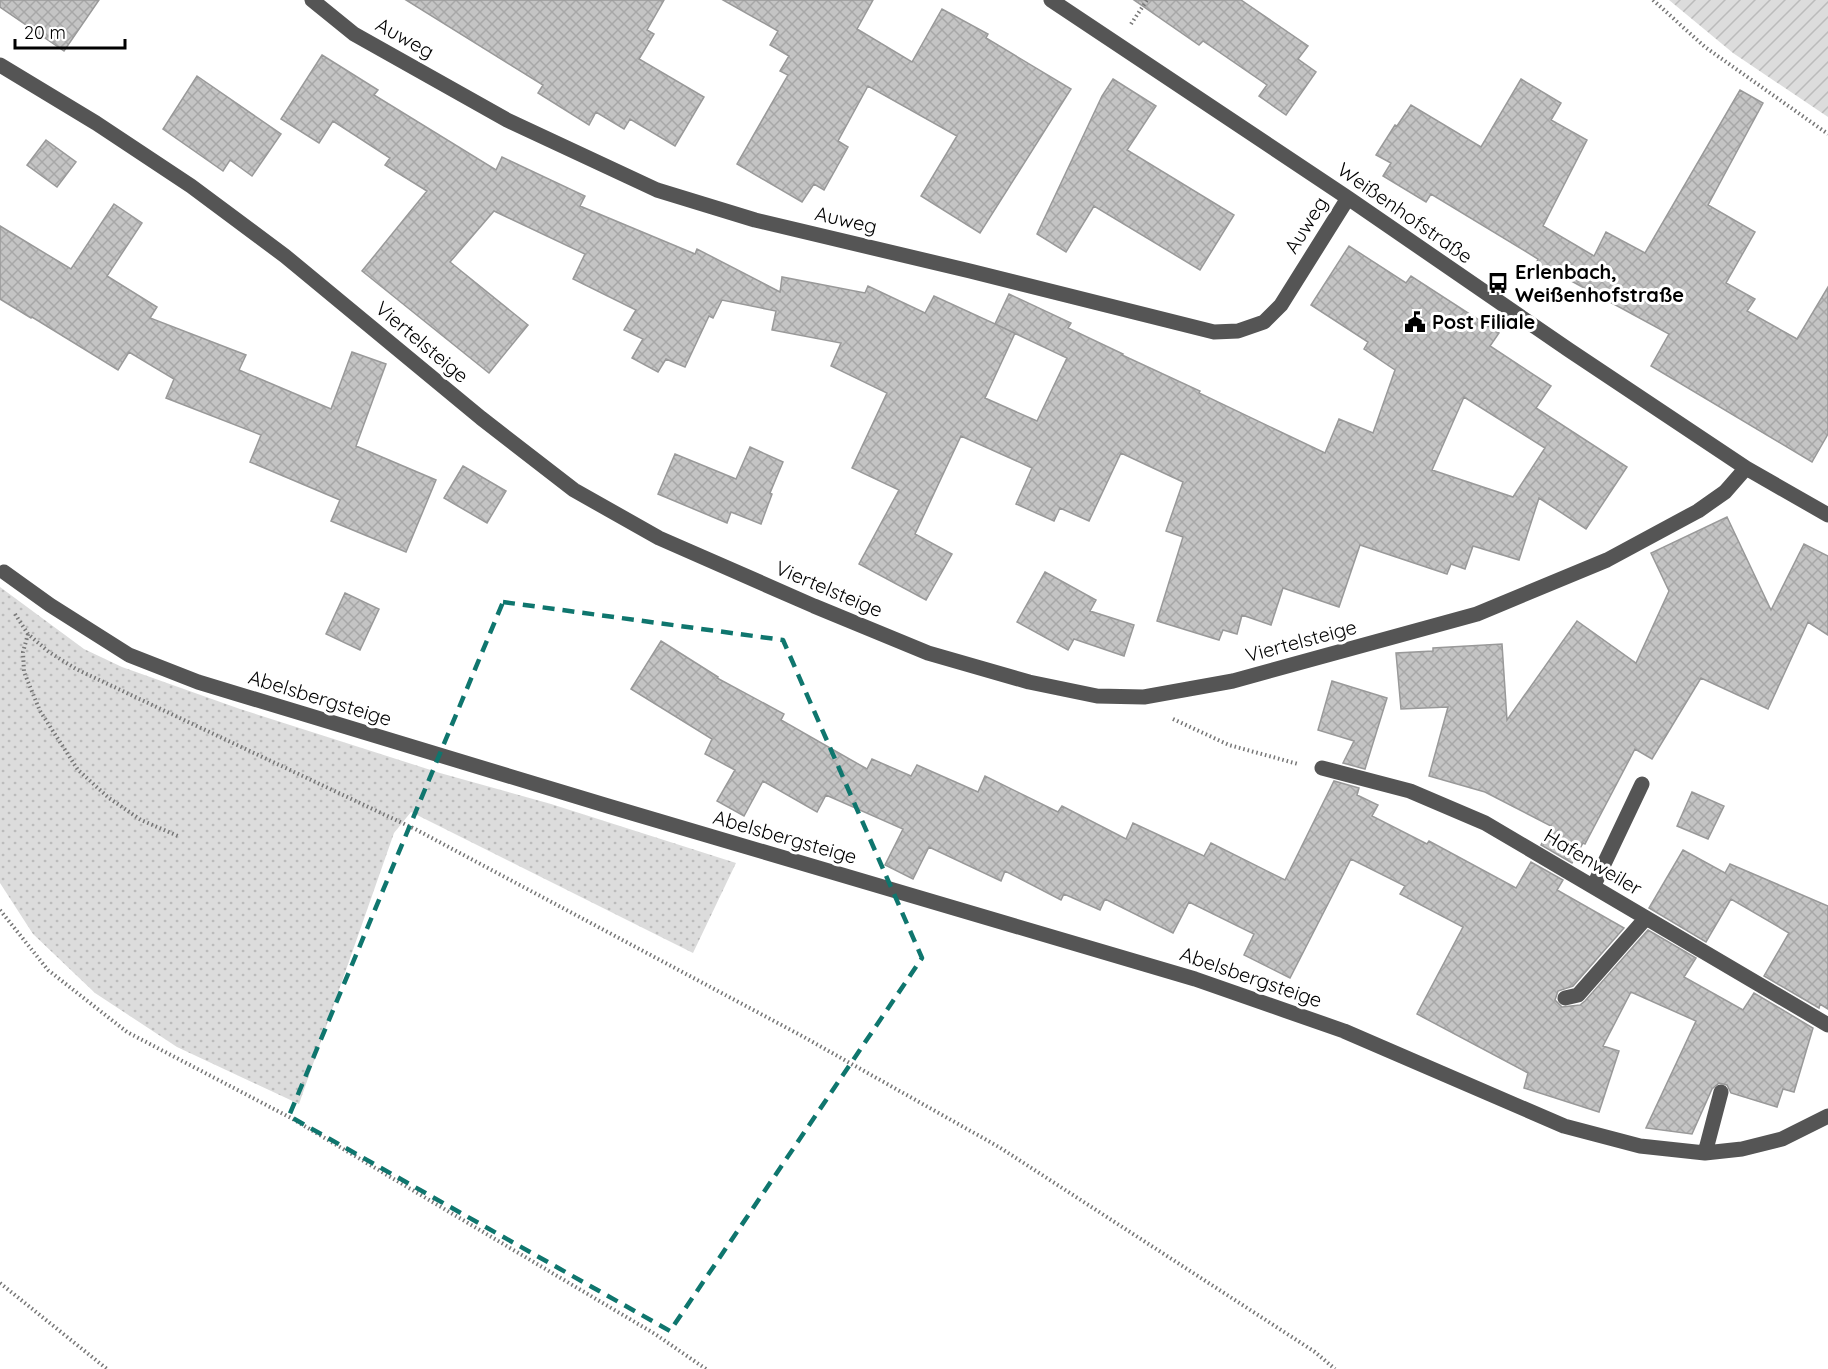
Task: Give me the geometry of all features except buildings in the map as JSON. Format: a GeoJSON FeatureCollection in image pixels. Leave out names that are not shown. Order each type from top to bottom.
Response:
{"type":"FeatureCollection","features":[{"type":"Feature","properties":{"kind":"street","name":"Auweg"},"geometry":{"type":"LineString","coordinates":[[312,0],[354,34],[507,120],[657,190],[755,220],[1214,332],[1238,332],[1264,322],[1281,305],[1348,198]]}},
{"type":"Feature","properties":{"kind":"street","name":"Weißenhofstraße"},"geometry":{"type":"LineString","coordinates":[[1051,0],[1746,468],[1828,515]]}},
{"type":"Feature","properties":{"kind":"street","name":"Viertelsteige"},"geometry":{"type":"LineString","coordinates":[[0,64],[96,123],[191,186],[285,256],[481,418],[574,490],[659,538],[928,653],[1029,682],[1097,696],[1144,697],[1233,681],[1477,615],[1607,560],[1698,511],[1725,492],[1746,468]]}},
{"type":"Feature","properties":{"kind":"street","name":"Abelsbergsteige"},"geometry":{"type":"LineString","coordinates":[[4,573],[129,655],[198,682],[1195,979],[1344,1031],[1564,1126],[1640,1146],[1705,1153]]}},
{"type":"Feature","properties":{"kind":"street","name":"Hafenweiler"},"geometry":{"type":"LineString","coordinates":[[1322,768],[1410,791],[1485,823],[1594,885],[1828,1025]]}},
{"type":"Feature","properties":{"kind":"street"},"geometry":{"type":"LineString","coordinates":[[1594,885],[1642,784]]}},
{"type":"Feature","properties":{"kind":"street"},"geometry":{"type":"LineString","coordinates":[[1565,998],[1578,995],[1646,918]]}},
{"type":"Feature","properties":{"kind":"street"},"geometry":{"type":"LineString","coordinates":[[1721,1092],[1705,1153],[1742,1149],[1782,1139],[1828,1116]]}},
{"type":"Feature","properties":{"kind":"path"},"geometry":{"type":"LineString","coordinates":[[1653,0],[1705,47],[1828,134]]}},
{"type":"Feature","properties":{"kind":"path"},"geometry":{"type":"LineString","coordinates":[[4,573],[12,609],[28,634],[49,652],[76,669],[415,829],[802,1036],[999,1147],[1315,1352],[1335,1369]]}},
{"type":"Feature","properties":{"kind":"path"},"geometry":{"type":"LineString","coordinates":[[28,634],[23,652],[24,672],[40,711],[78,770],[109,798],[141,820],[178,836]]}},
{"type":"Feature","properties":{"kind":"path"},"geometry":{"type":"LineString","coordinates":[[1144,697],[1179,723],[1229,745],[1277,759],[1322,768]]}},
{"type":"Feature","properties":{"kind":"path"},"geometry":{"type":"LineString","coordinates":[[0,910],[48,970],[127,1032],[291,1118],[655,1334],[706,1369]]}},
{"type":"Feature","properties":{"kind":"path"},"geometry":{"type":"LineString","coordinates":[[0,1284],[107,1369]]}},
{"type":"Feature","properties":{"kind":"highlighted area"},"geometry":{"type":"Polygon","coordinates":[[[503,602],[783,640],[922,958],[670,1331],[289,1116],[503,602]]]}},
{"type":"Feature","properties":{"kind":"shaded area"},"geometry":{"type":"Polygon","coordinates":[[[1669,0],[1828,0],[1828,117],[1733,53],[1669,0]]]}},
{"type":"Feature","properties":{"kind":"shaded area"},"geometry":{"type":"Polygon","coordinates":[[[0,587],[84,649],[122,667],[240,709],[440,773],[551,804],[736,863],[693,953],[411,812],[394,833],[299,1104],[177,1047],[95,993],[33,934],[0,883],[0,587]]]}},
{"type":"Feature","properties":{"kind":"place","name":"Erlenbach, Weißenhofstraße"},"geometry":{"type":"Point","coordinates":[1498,283]}},
{"type":"Feature","properties":{"kind":"place","name":"Post Filiale"},"geometry":{"type":"Point","coordinates":[1415,322]}}]}
